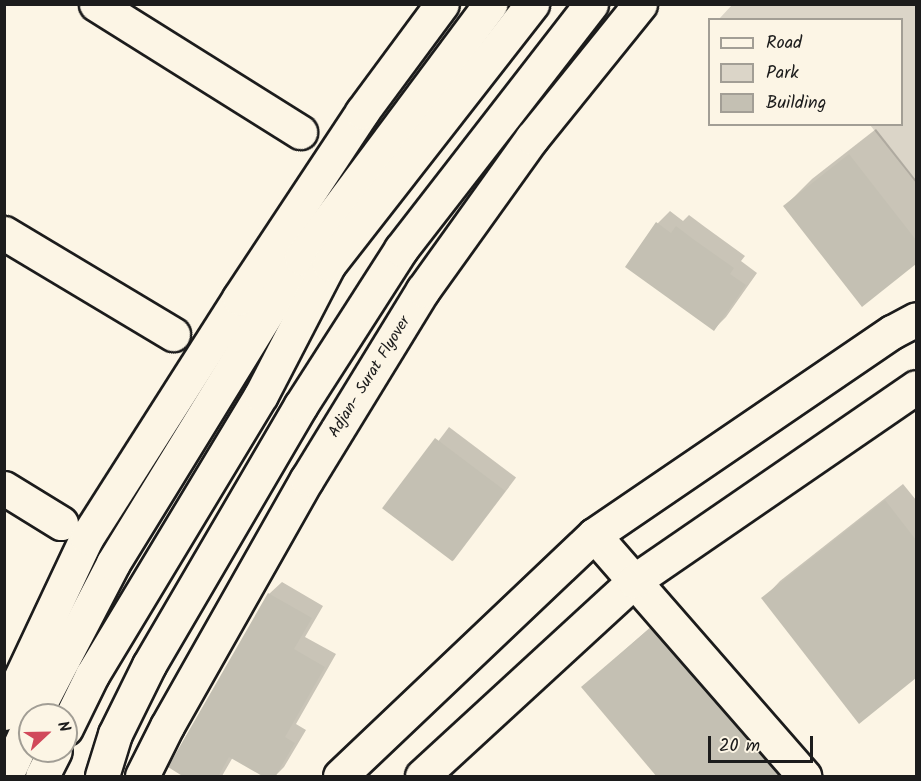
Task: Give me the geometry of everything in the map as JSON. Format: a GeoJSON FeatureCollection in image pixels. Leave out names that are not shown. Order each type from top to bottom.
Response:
{"type":"FeatureCollection","features":[{"type":"Feature","properties":{"kind":"main road"},"geometry":{"type":"LineString","coordinates":[[96,4],[300,132]]}},
{"type":"Feature","properties":{"kind":"main road"},"geometry":{"type":"LineString","coordinates":[[4,713],[87,537],[349,131],[442,4]]}},
{"type":"Feature","properties":{"kind":"main road"},"geometry":{"type":"LineString","coordinates":[[40,703],[113,563],[300,258],[490,4]]}},
{"type":"Feature","properties":{"kind":"main road"},"geometry":{"type":"LineString","coordinates":[[78,704],[92,675],[261,395],[329,264],[532,4]]}},
{"type":"Feature","properties":{"kind":"main road"},"geometry":{"type":"LineString","coordinates":[[102,777],[115,734],[149,665],[301,405],[400,249],[591,4]]}},
{"type":"Feature","properties":{"kind":"main road","name":"Adjan- Surat Flyover"},"geometry":{"type":"LineString","coordinates":[[142,777],[167,726],[307,479],[423,290],[532,138],[640,4]]}},
{"type":"Feature","properties":{"kind":"main road"},"geometry":{"type":"LineString","coordinates":[[4,233],[173,334]]}},
{"type":"Feature","properties":{"kind":"main road"},"geometry":{"type":"LineString","coordinates":[[340,777],[594,535],[892,332],[916,319]]}},
{"type":"Feature","properties":{"kind":"main road"},"geometry":{"type":"LineString","coordinates":[[422,777],[634,581],[916,387]]}},
{"type":"Feature","properties":{"kind":"main road"},"geometry":{"type":"LineString","coordinates":[[4,488],[61,523]]}},
{"type":"Feature","properties":{"kind":"main road"},"geometry":{"type":"LineString","coordinates":[[594,535],[804,777]]}},
{"type":"Feature","properties":{"kind":"main road"},"geometry":{"type":"LineString","coordinates":[[112,777],[115,734]]}},
{"type":"Feature","properties":{"kind":"main road"},"geometry":{"type":"LineString","coordinates":[[6,777],[18,750]]}},
{"type":"Feature","properties":{"kind":"main road"},"geometry":{"type":"LineString","coordinates":[[42,777],[49,763]]}},
{"type":"Feature","properties":{"kind":"green space"},"geometry":{"type":"Polygon","coordinates":[[[732,5],[916,5],[916,183],[871,126],[903,126],[903,18],[720,18],[732,5]]]}},
{"type":"Feature","properties":{"kind":"building"},"geometry":{"type":"Polygon","coordinates":[[[849,154],[916,240],[916,264],[862,307],[783,206],[849,154]]]}},
{"type":"Feature","properties":{"kind":"building"},"geometry":{"type":"Polygon","coordinates":[[[656,222],[671,233],[676,226],[734,268],[730,274],[746,285],[714,331],[625,267],[656,222]]]}},
{"type":"Feature","properties":{"kind":"building"},"geometry":{"type":"Polygon","coordinates":[[[435,438],[505,491],[452,561],[382,508],[435,438]]]}},
{"type":"Feature","properties":{"kind":"building"},"geometry":{"type":"Polygon","coordinates":[[[885,500],[916,540],[916,678],[859,724],[761,598],[885,500]]]}},
{"type":"Feature","properties":{"kind":"building"},"geometry":{"type":"Polygon","coordinates":[[[268,593],[312,618],[294,649],[325,667],[285,737],[295,743],[275,777],[264,777],[229,757],[218,777],[184,777],[168,767],[268,593]]]}},
{"type":"Feature","properties":{"kind":"building"},"geometry":{"type":"Polygon","coordinates":[[[650,628],[780,777],[657,777],[581,687],[650,628]]]}}]}
